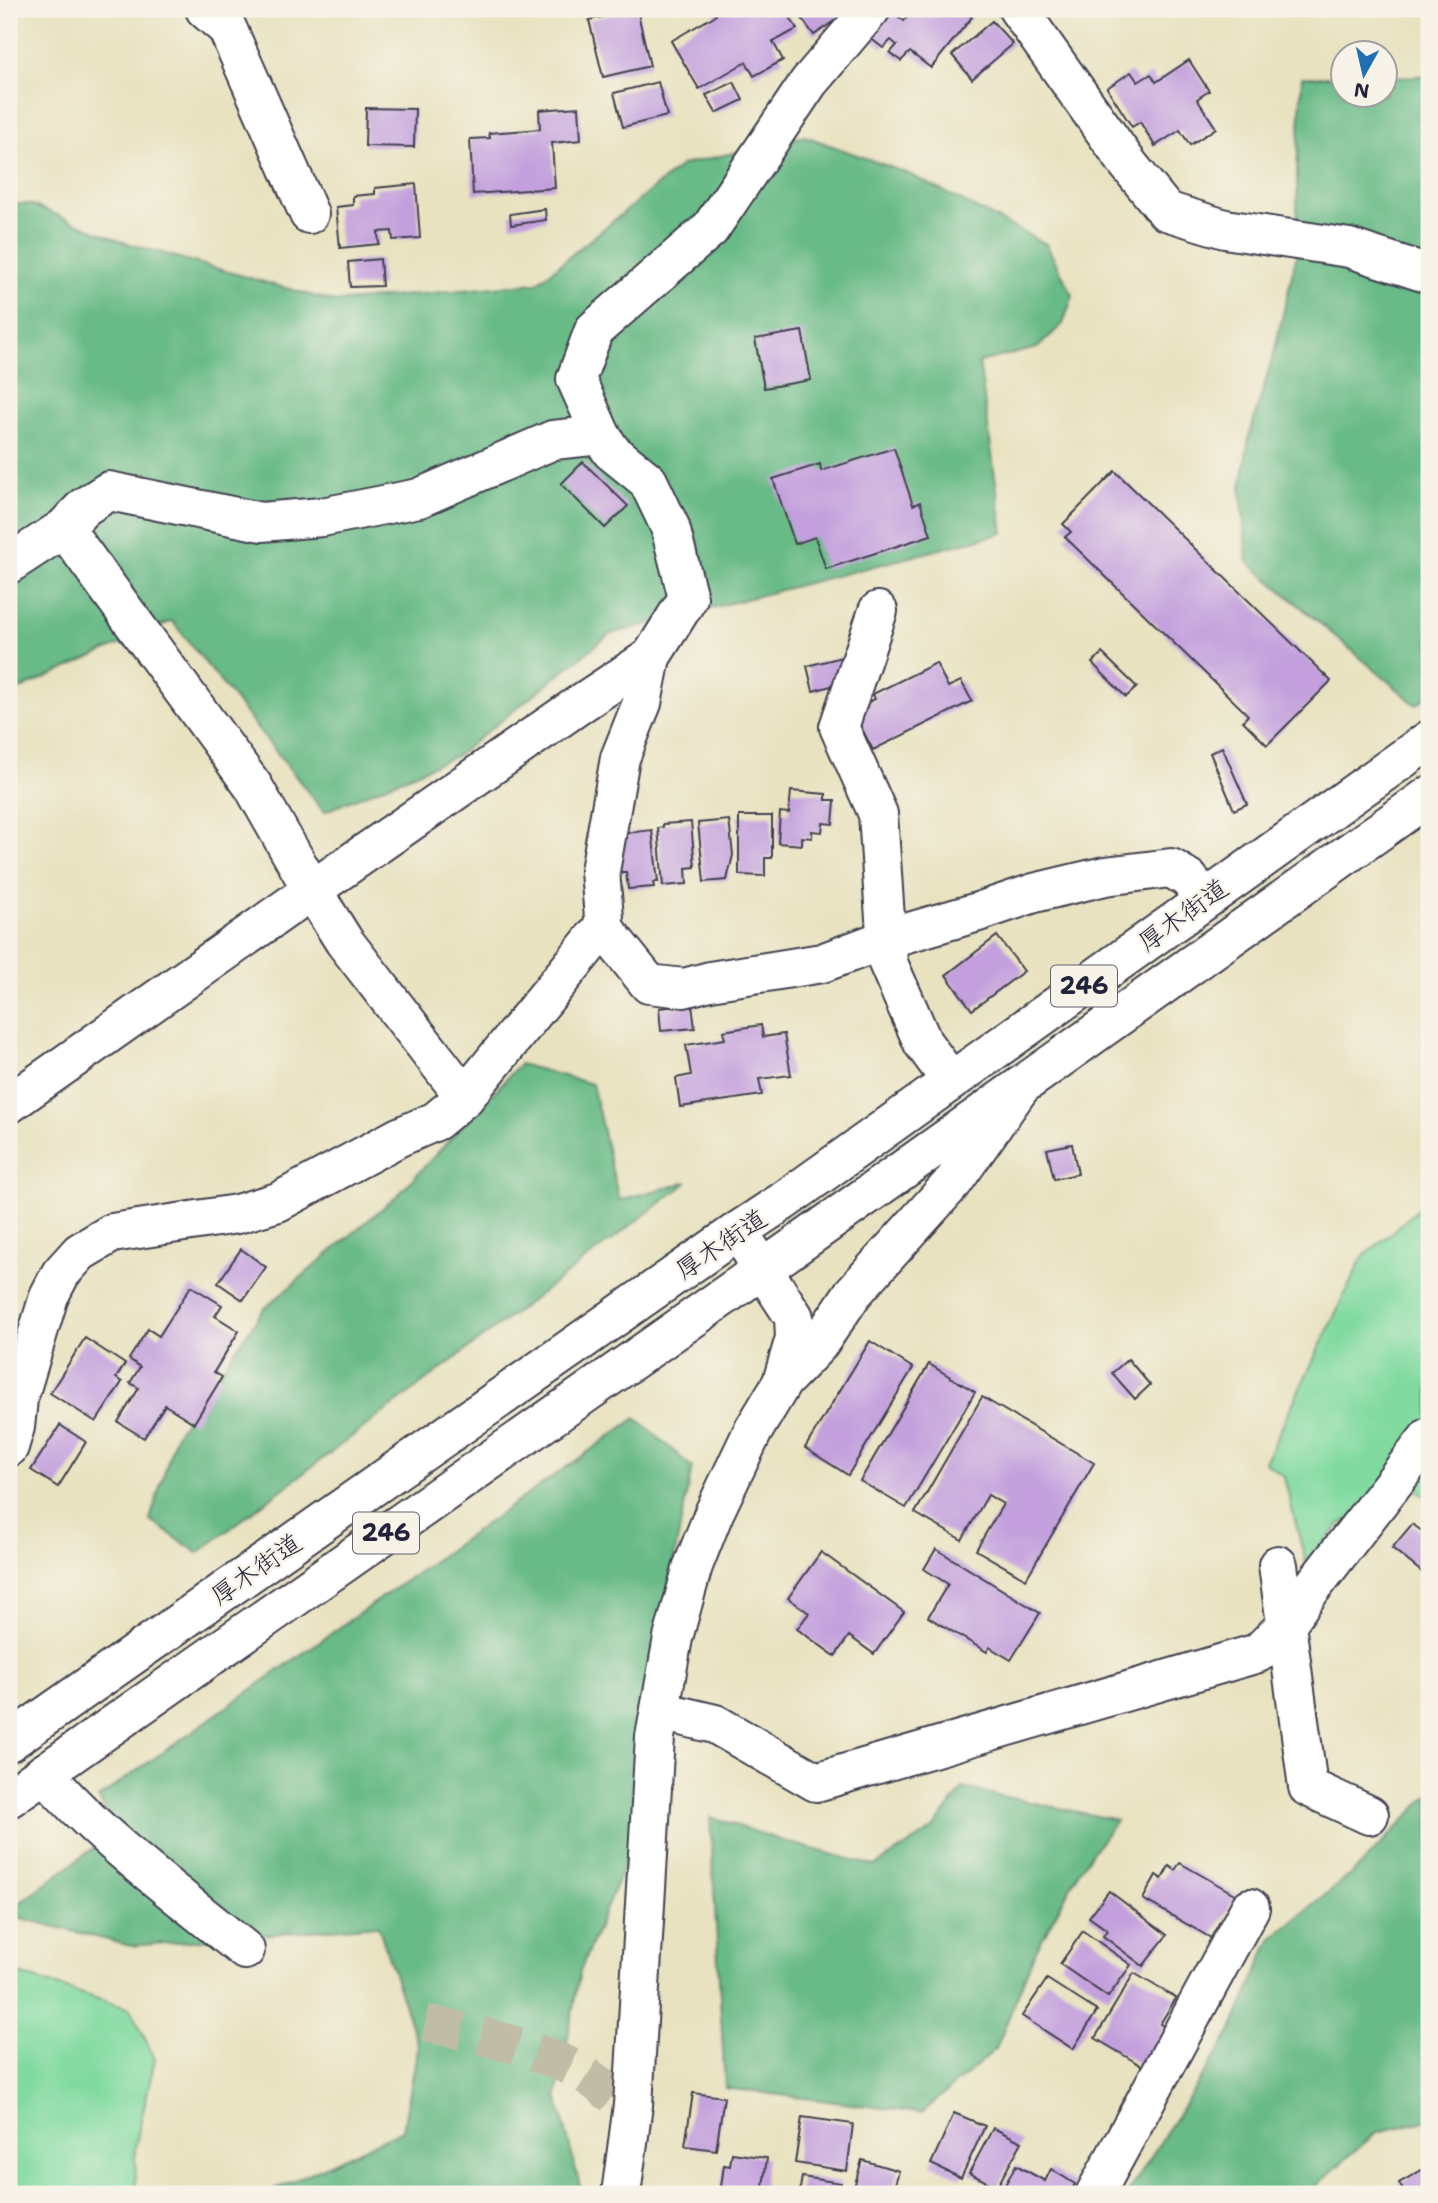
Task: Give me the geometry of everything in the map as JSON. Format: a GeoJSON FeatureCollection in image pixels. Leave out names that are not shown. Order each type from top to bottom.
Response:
{"type":"FeatureCollection","features":[{"type":"Feature","properties":{"kind":"main road"},"geometry":{"type":"LineString","coordinates":[[205,9],[227,28],[309,214]]}},
{"type":"Feature","properties":{"kind":"main road"},"geometry":{"type":"LineString","coordinates":[[9,1447],[15,1427],[18,1399],[49,1296],[61,1273],[80,1252],[112,1233],[237,1214],[278,1202],[398,1137],[436,1121],[465,1097],[603,927],[600,871],[620,758],[642,703],[651,657],[688,598],[670,527],[648,481],[606,443],[576,379],[594,330],[710,229],[809,82],[871,9]]}},
{"type":"Feature","properties":{"kind":"main road"},"geometry":{"type":"LineString","coordinates":[[1018,9],[1128,164],[1166,211],[1225,229],[1349,248],[1429,274]]}},
{"type":"Feature","properties":{"kind":"main road"},"geometry":{"type":"LineString","coordinates":[[9,564],[64,528],[85,507],[109,491],[261,522],[322,517],[419,498],[553,440],[606,443]]}},
{"type":"Feature","properties":{"kind":"main road"},"geometry":{"type":"LineString","coordinates":[[64,528],[253,786],[344,941],[465,1097]]}},
{"type":"Feature","properties":{"kind":"main road"},"geometry":{"type":"LineString","coordinates":[[878,611],[839,727],[878,814],[888,963],[923,1043],[951,1081]]}},
{"type":"Feature","properties":{"kind":"main road"},"geometry":{"type":"LineString","coordinates":[[9,1104],[312,890],[651,657]]}},
{"type":"Feature","properties":{"kind":"main road","name":"厚木街道"},"geometry":{"type":"LineString","coordinates":[[9,1742],[782,1202],[1429,740]]}},
{"type":"Feature","properties":{"kind":"main road","name":"厚木街道"},"geometry":{"type":"LineString","coordinates":[[9,1798],[763,1269],[1429,796]]}},
{"type":"Feature","properties":{"kind":"main road"},"geometry":{"type":"LineString","coordinates":[[603,927],[649,984],[684,988],[710,981],[822,963],[886,939],[1034,893],[1105,876],[1171,868],[1189,879],[1203,900]]}},
{"type":"Feature","properties":{"kind":"main road"},"geometry":{"type":"LineString","coordinates":[[783,1381],[818,1345],[853,1293],[954,1181],[1022,1085]]}},
{"type":"Feature","properties":{"kind":"main road"},"geometry":{"type":"LineString","coordinates":[[621,2194],[623,2100],[655,1737],[673,1639],[693,1566],[714,1513],[748,1443],[783,1381],[795,1338],[794,1317],[738,1231]]}},
{"type":"Feature","properties":{"kind":"main road"},"geometry":{"type":"LineString","coordinates":[[660,1711],[715,1724],[816,1782],[1258,1653],[1286,1625],[1429,1437]]}},
{"type":"Feature","properties":{"kind":"main road"},"geometry":{"type":"LineString","coordinates":[[1278,1565],[1308,1787],[1369,1815]]}},
{"type":"Feature","properties":{"kind":"main road"},"geometry":{"type":"LineString","coordinates":[[44,1773],[65,1798],[96,1826],[245,1950]]}},
{"type":"Feature","properties":{"kind":"main road"},"geometry":{"type":"LineString","coordinates":[[1095,2194],[1250,1908]]}},
{"type":"Feature","properties":{"kind":"green space"},"geometry":{"type":"Polygon","coordinates":[[[1429,76],[1429,695],[1416,705],[1247,561],[1241,488],[1249,436],[1274,353],[1297,253],[1297,171],[1302,77],[1330,77],[1330,108],[1400,108],[1400,77],[1429,76]]]}},
{"type":"Feature","properties":{"kind":"green space"},"geometry":{"type":"Polygon","coordinates":[[[805,136],[909,174],[1046,244],[1073,295],[1063,324],[1037,348],[979,362],[1003,533],[610,634],[458,755],[324,812],[172,621],[9,694],[9,204],[30,204],[123,242],[335,302],[537,283],[682,165],[805,136]]]}},
{"type":"Feature","properties":{"kind":"green space"},"geometry":{"type":"Polygon","coordinates":[[[520,1064],[592,1084],[619,1200],[688,1182],[198,1553],[150,1520],[176,1434],[264,1309],[399,1194],[520,1064]]]}},
{"type":"Feature","properties":{"kind":"green space"},"geometry":{"type":"Polygon","coordinates":[[[1429,1200],[1429,1499],[1411,1486],[1340,1524],[1306,1563],[1284,1477],[1265,1462],[1362,1258],[1429,1200]]]}},
{"type":"Feature","properties":{"kind":"green space"},"geometry":{"type":"Polygon","coordinates":[[[636,1418],[692,1467],[649,1684],[658,1699],[628,1855],[580,1971],[557,2096],[582,2194],[265,2194],[403,2130],[418,2046],[378,1925],[131,1946],[9,1915],[9,1911],[118,1830],[98,1798],[636,1418]]]}},
{"type":"Feature","properties":{"kind":"green space"},"geometry":{"type":"Polygon","coordinates":[[[963,1788],[1116,1820],[1079,1871],[1034,1954],[996,2049],[922,2113],[725,2088],[710,1817],[875,1866],[933,1829],[963,1788]]]}},
{"type":"Feature","properties":{"kind":"green space"},"geometry":{"type":"Polygon","coordinates":[[[1429,1795],[1429,2120],[1377,2132],[1306,2194],[1127,2194],[1231,2032],[1271,1939],[1357,1869],[1429,1795]]]}},
{"type":"Feature","properties":{"kind":"green space"},"geometry":{"type":"Polygon","coordinates":[[[9,1971],[130,2009],[155,2059],[135,2147],[136,2194],[9,2194],[9,1971]]]}},
{"type":"Feature","properties":{"kind":"building"},"geometry":{"type":"Polygon","coordinates":[[[637,9],[650,66],[603,77],[589,20],[637,9]]]}},
{"type":"Feature","properties":{"kind":"building"},"geometry":{"type":"Polygon","coordinates":[[[712,9],[785,9],[797,29],[773,42],[783,60],[754,76],[746,62],[699,89],[671,41],[716,15],[712,9]]]}},
{"type":"Feature","properties":{"kind":"building"},"geometry":{"type":"Polygon","coordinates":[[[795,9],[835,9],[841,16],[814,35],[795,9]]]}},
{"type":"Feature","properties":{"kind":"building"},"geometry":{"type":"Polygon","coordinates":[[[914,9],[926,9],[936,17],[943,9],[961,9],[972,17],[931,68],[910,52],[901,61],[890,53],[897,45],[891,40],[883,48],[869,37],[890,10],[904,21],[914,9]]]}},
{"type":"Feature","properties":{"kind":"building"},"geometry":{"type":"Polygon","coordinates":[[[992,21],[1013,44],[972,79],[952,55],[992,21]]]}},
{"type":"Feature","properties":{"kind":"building"},"geometry":{"type":"Polygon","coordinates":[[[1189,60],[1209,91],[1197,99],[1216,128],[1190,145],[1180,130],[1155,146],[1140,122],[1132,127],[1107,88],[1131,72],[1138,82],[1151,74],[1156,82],[1189,60]]]}},
{"type":"Feature","properties":{"kind":"building"},"geometry":{"type":"Polygon","coordinates":[[[658,82],[667,116],[623,127],[614,93],[658,82]]]}},
{"type":"Feature","properties":{"kind":"building"},"geometry":{"type":"Polygon","coordinates":[[[734,82],[743,100],[716,113],[706,95],[734,82]]]}},
{"type":"Feature","properties":{"kind":"building"},"geometry":{"type":"Polygon","coordinates":[[[579,107],[581,140],[552,143],[555,188],[473,194],[470,139],[490,138],[489,133],[540,129],[539,110],[579,107]]]}},
{"type":"Feature","properties":{"kind":"building"},"geometry":{"type":"Polygon","coordinates":[[[366,108],[415,109],[414,147],[365,146],[366,108]]]}},
{"type":"Feature","properties":{"kind":"building"},"geometry":{"type":"Polygon","coordinates":[[[416,184],[420,238],[393,240],[392,231],[378,232],[379,244],[340,248],[336,207],[353,205],[353,196],[375,194],[375,188],[416,184]]]}},
{"type":"Feature","properties":{"kind":"building"},"geometry":{"type":"Polygon","coordinates":[[[545,209],[546,220],[511,225],[510,214],[545,209]]]}},
{"type":"Feature","properties":{"kind":"building"},"geometry":{"type":"Polygon","coordinates":[[[380,259],[382,286],[350,287],[348,262],[380,259]]]}},
{"type":"Feature","properties":{"kind":"building"},"geometry":{"type":"Polygon","coordinates":[[[802,331],[811,380],[764,388],[755,339],[802,331]]]}},
{"type":"Feature","properties":{"kind":"building"},"geometry":{"type":"Polygon","coordinates":[[[894,448],[913,505],[920,502],[931,535],[826,569],[815,537],[795,544],[773,479],[820,464],[821,471],[894,448]]]}},
{"type":"Feature","properties":{"kind":"building"},"geometry":{"type":"Polygon","coordinates":[[[583,462],[628,506],[605,528],[561,484],[583,462]]]}},
{"type":"Feature","properties":{"kind":"building"},"geometry":{"type":"Polygon","coordinates":[[[1115,471],[1331,681],[1267,745],[1243,721],[1248,715],[1065,537],[1071,532],[1063,524],[1115,471]]]}},
{"type":"Feature","properties":{"kind":"building"},"geometry":{"type":"Polygon","coordinates":[[[1102,653],[1137,687],[1126,697],[1092,663],[1102,653]]]}},
{"type":"Feature","properties":{"kind":"building"},"geometry":{"type":"Polygon","coordinates":[[[842,657],[849,681],[813,691],[807,666],[842,657]]]}},
{"type":"Feature","properties":{"kind":"building"},"geometry":{"type":"Polygon","coordinates":[[[936,663],[948,687],[961,681],[972,701],[873,750],[852,710],[875,699],[873,694],[936,663]]]}},
{"type":"Feature","properties":{"kind":"building"},"geometry":{"type":"Polygon","coordinates":[[[1222,747],[1247,804],[1234,810],[1210,753],[1222,747]]]}},
{"type":"Feature","properties":{"kind":"building"},"geometry":{"type":"Polygon","coordinates":[[[791,791],[826,794],[826,800],[835,800],[833,824],[823,823],[822,832],[812,831],[812,838],[802,837],[802,845],[778,843],[780,812],[789,813],[791,791]]]}},
{"type":"Feature","properties":{"kind":"building"},"geometry":{"type":"Polygon","coordinates":[[[739,816],[772,816],[772,858],[765,858],[765,876],[739,875],[739,816]]]}},
{"type":"Feature","properties":{"kind":"building"},"geometry":{"type":"Polygon","coordinates":[[[729,820],[733,855],[727,880],[704,882],[698,823],[729,820]]]}},
{"type":"Feature","properties":{"kind":"building"},"geometry":{"type":"Polygon","coordinates":[[[691,822],[695,867],[686,868],[687,884],[663,886],[658,828],[663,827],[663,824],[691,822]]]}},
{"type":"Feature","properties":{"kind":"building"},"geometry":{"type":"Polygon","coordinates":[[[652,830],[658,882],[653,882],[654,887],[628,889],[626,872],[620,872],[616,839],[627,838],[627,833],[652,830]]]}},
{"type":"Feature","properties":{"kind":"building"},"geometry":{"type":"Polygon","coordinates":[[[997,936],[1024,971],[972,1010],[946,975],[997,936]]]}},
{"type":"Feature","properties":{"kind":"building"},"geometry":{"type":"Polygon","coordinates":[[[692,1005],[695,1028],[661,1031],[659,1008],[692,1005]]]}},
{"type":"Feature","properties":{"kind":"building"},"geometry":{"type":"Polygon","coordinates":[[[761,1025],[763,1037],[784,1034],[791,1075],[759,1079],[762,1095],[680,1107],[676,1078],[691,1075],[686,1045],[725,1039],[723,1031],[761,1025]]]}},
{"type":"Feature","properties":{"kind":"building"},"geometry":{"type":"Polygon","coordinates":[[[1072,1144],[1078,1174],[1054,1179],[1047,1149],[1072,1144]]]}},
{"type":"Feature","properties":{"kind":"building"},"geometry":{"type":"Polygon","coordinates":[[[241,1249],[266,1267],[243,1300],[218,1283],[241,1249]]]}},
{"type":"Feature","properties":{"kind":"building"},"geometry":{"type":"Polygon","coordinates":[[[191,1286],[222,1305],[215,1316],[239,1331],[214,1372],[222,1377],[194,1423],[165,1405],[144,1438],[118,1422],[139,1388],[130,1383],[140,1367],[129,1359],[148,1329],[159,1336],[191,1286]]]}},
{"type":"Feature","properties":{"kind":"building"},"geometry":{"type":"Polygon","coordinates":[[[85,1338],[125,1364],[116,1378],[122,1382],[96,1422],[50,1393],[85,1338]]]}},
{"type":"Feature","properties":{"kind":"building"},"geometry":{"type":"Polygon","coordinates":[[[870,1341],[913,1368],[848,1475],[805,1448],[870,1341]]]}},
{"type":"Feature","properties":{"kind":"building"},"geometry":{"type":"Polygon","coordinates":[[[1128,1359],[1150,1385],[1135,1399],[1112,1373],[1128,1359]]]}},
{"type":"Feature","properties":{"kind":"building"},"geometry":{"type":"Polygon","coordinates":[[[929,1364],[975,1392],[906,1508],[860,1481],[929,1364]]]}},
{"type":"Feature","properties":{"kind":"building"},"geometry":{"type":"Polygon","coordinates":[[[982,1397],[1094,1463],[1026,1579],[976,1550],[1003,1504],[988,1495],[962,1540],[915,1513],[982,1397]]]}},
{"type":"Feature","properties":{"kind":"building"},"geometry":{"type":"Polygon","coordinates":[[[60,1425],[86,1442],[58,1487],[31,1470],[60,1425]]]}},
{"type":"Feature","properties":{"kind":"building"},"geometry":{"type":"Polygon","coordinates":[[[1429,1522],[1429,1578],[1392,1548],[1412,1524],[1422,1531],[1429,1522]]]}},
{"type":"Feature","properties":{"kind":"building"},"geometry":{"type":"Polygon","coordinates":[[[936,1549],[1040,1613],[1011,1660],[989,1647],[987,1652],[928,1617],[948,1584],[924,1569],[936,1549]]]}},
{"type":"Feature","properties":{"kind":"building"},"geometry":{"type":"Polygon","coordinates":[[[821,1552],[904,1612],[874,1654],[849,1636],[835,1656],[797,1629],[809,1613],[788,1598],[821,1552]]]}},
{"type":"Feature","properties":{"kind":"building"},"geometry":{"type":"Polygon","coordinates":[[[1180,1863],[1236,1895],[1211,1938],[1143,1899],[1156,1875],[1162,1879],[1169,1866],[1175,1870],[1180,1863]]]}},
{"type":"Feature","properties":{"kind":"building"},"geometry":{"type":"Polygon","coordinates":[[[1109,1891],[1167,1935],[1143,1966],[1103,1936],[1107,1930],[1089,1917],[1109,1891]]]}},
{"type":"Feature","properties":{"kind":"building"},"geometry":{"type":"Polygon","coordinates":[[[1083,1931],[1131,1965],[1108,1997],[1060,1964],[1083,1931]]]}},
{"type":"Feature","properties":{"kind":"building"},"geometry":{"type":"Polygon","coordinates":[[[1134,1973],[1176,1998],[1160,2024],[1165,2027],[1142,2066],[1095,2038],[1134,1973]]]}},
{"type":"Feature","properties":{"kind":"building"},"geometry":{"type":"Polygon","coordinates":[[[1047,1979],[1097,2011],[1073,2049],[1022,2016],[1047,1979]]]}},
{"type":"Feature","properties":{"kind":"building"},"geometry":{"type":"Polygon","coordinates":[[[693,2093],[724,2097],[716,2150],[685,2146],[693,2093]]]}},
{"type":"Feature","properties":{"kind":"building"},"geometry":{"type":"Polygon","coordinates":[[[954,2113],[985,2126],[961,2178],[931,2164],[954,2113]]]}},
{"type":"Feature","properties":{"kind":"building"},"geometry":{"type":"Polygon","coordinates":[[[802,2117],[853,2124],[847,2171],[795,2163],[802,2117]]]}},
{"type":"Feature","properties":{"kind":"building"},"geometry":{"type":"Polygon","coordinates":[[[993,2128],[1022,2142],[997,2187],[969,2173],[993,2128]]]}},
{"type":"Feature","properties":{"kind":"building"},"geometry":{"type":"Polygon","coordinates":[[[732,2153],[767,2158],[762,2194],[720,2194],[724,2165],[730,2166],[732,2153]]]}},
{"type":"Feature","properties":{"kind":"building"},"geometry":{"type":"Polygon","coordinates":[[[862,2160],[899,2171],[892,2194],[852,2194],[862,2160]]]}},
{"type":"Feature","properties":{"kind":"building"},"geometry":{"type":"Polygon","coordinates":[[[1016,2165],[1045,2181],[1051,2169],[1075,2184],[1069,2194],[1000,2194],[1016,2165]]]}},
{"type":"Feature","properties":{"kind":"building"},"geometry":{"type":"Polygon","coordinates":[[[1429,2166],[1429,2194],[1405,2194],[1399,2183],[1429,2166]]]}},
{"type":"Feature","properties":{"kind":"building"},"geometry":{"type":"Polygon","coordinates":[[[802,2177],[841,2183],[839,2194],[799,2194],[802,2177]]]}},
{"type":"Feature","properties":{"kind":"tunnel"},"geometry":{"type":"LineString","coordinates":[[425,2023],[484,2036],[541,2054],[577,2070],[613,2095]]}}]}
